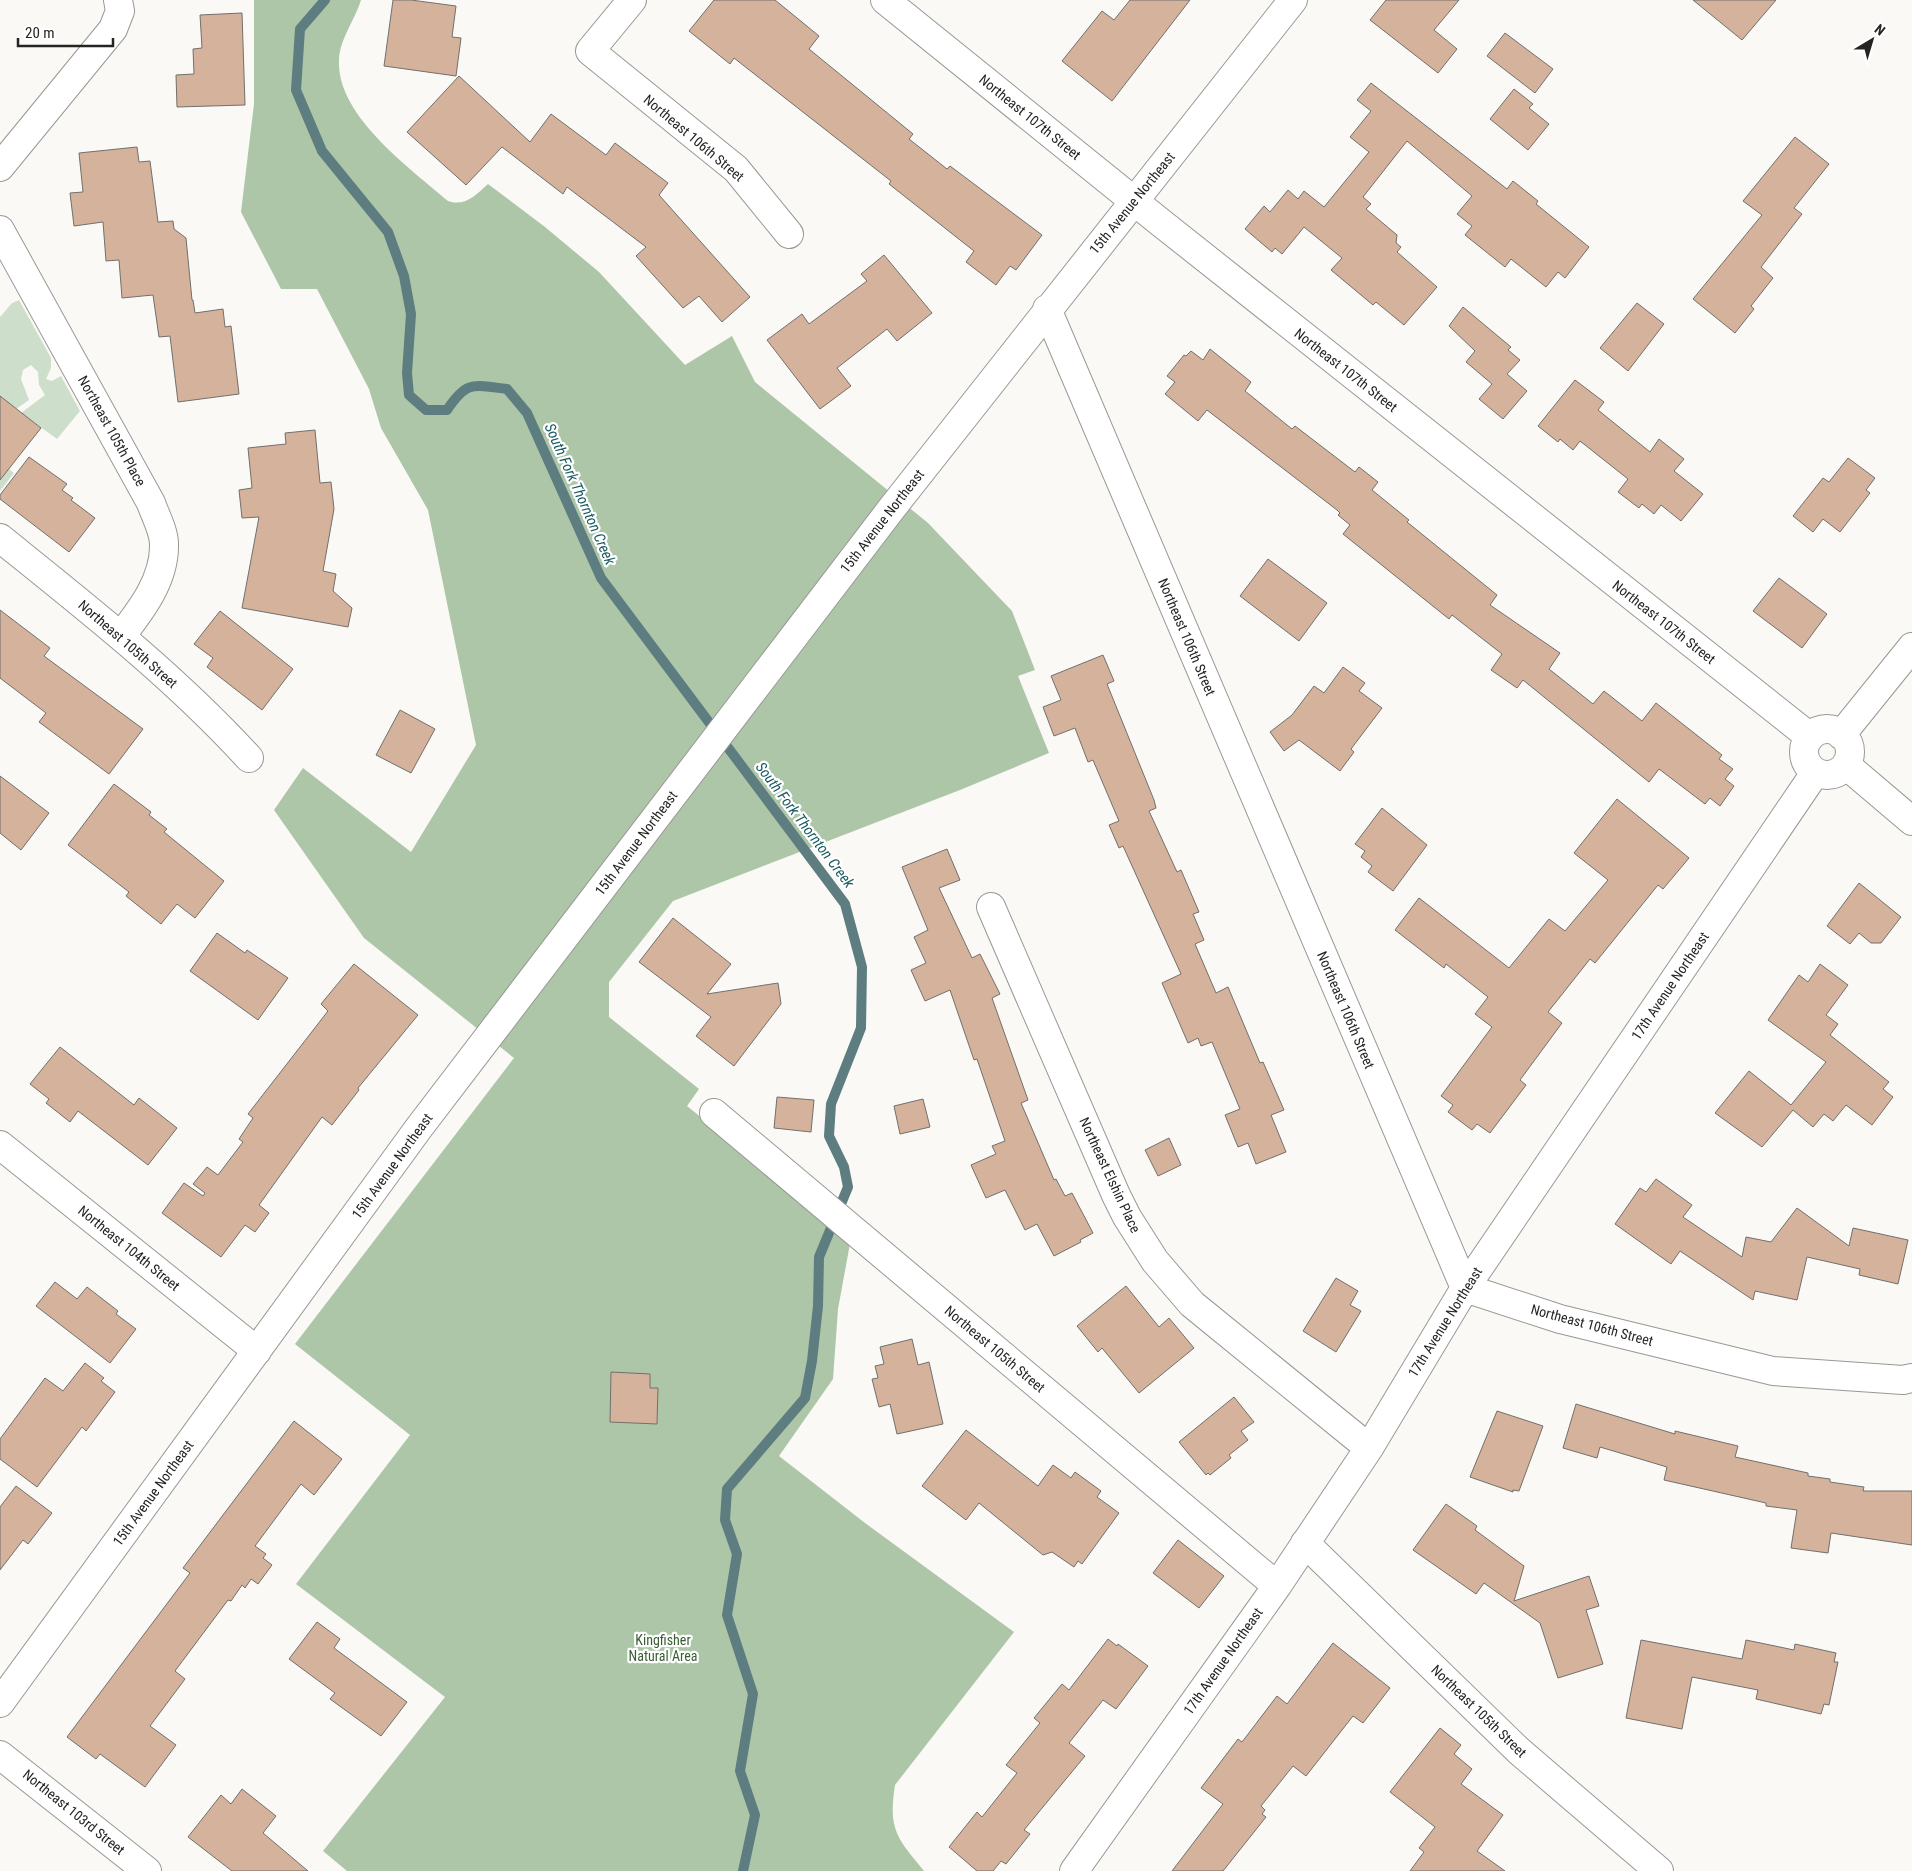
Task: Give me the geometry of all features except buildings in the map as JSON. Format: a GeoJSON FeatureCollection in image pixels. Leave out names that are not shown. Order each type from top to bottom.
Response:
{"type":"FeatureCollection","features":[{"type":"Feature","properties":{"kind":"street","name":"Northeast 106th Street"},"geometry":{"type":"LineString","coordinates":[[632,0],[590,51],[736,169],[789,234]]}},
{"type":"Feature","properties":{"kind":"street","name":"Northeast 107th Street"},"geometry":{"type":"LineString","coordinates":[[885,0],[1134,201],[1810,737]]}},
{"type":"Feature","properties":{"kind":"street","name":"15th Avenue Northeast"},"geometry":{"type":"LineString","coordinates":[[0,1703],[426,1119],[892,508],[1047,309],[1293,0]]}},
{"type":"Feature","properties":{"kind":"street"},"geometry":{"type":"LineString","coordinates":[[0,167],[113,29],[119,5]]}},
{"type":"Feature","properties":{"kind":"street","name":"Northeast 105th Place"},"geometry":{"type":"LineString","coordinates":[[0,230],[151,504],[164,543],[158,578],[142,609],[121,636]]}},
{"type":"Feature","properties":{"kind":"street","name":"Northeast 106th Street"},"geometry":{"type":"LineString","coordinates":[[1047,309],[1465,1288],[1560,1319],[1773,1371],[1903,1380],[1912,1378]]}},
{"type":"Feature","properties":{"kind":"street","name":"Northeast 105th Street"},"geometry":{"type":"LineString","coordinates":[[0,538],[121,636],[217,723],[249,758]]}},
{"type":"Feature","properties":{"kind":"street"},"geometry":{"type":"LineString","coordinates":[[1842,735],[1912,647]]}},
{"type":"Feature","properties":{"kind":"street"},"geometry":{"type":"LineString","coordinates":[[1824,730],[1832,730],[1842,735],[1849,746],[1850,754],[1846,765],[1837,773],[1830,775],[1815,773],[1810,768],[1804,755],[1804,748],[1810,737],[1824,730]]}},
{"type":"Feature","properties":{"kind":"street"},"geometry":{"type":"LineString","coordinates":[[1846,765],[1912,821]]}},
{"type":"Feature","properties":{"kind":"street","name":"17th Avenue Northeast"},"geometry":{"type":"LineString","coordinates":[[1074,1871],[1276,1586],[1369,1448],[1465,1288],[1815,773]]}},
{"type":"Feature","properties":{"kind":"street","name":"Northeast Elshin Place"},"geometry":{"type":"LineString","coordinates":[[991,907],[1116,1195],[1127,1217],[1155,1261],[1172,1283],[1212,1322],[1369,1448]]}},
{"type":"Feature","properties":{"kind":"street","name":"Northeast 105th Street"},"geometry":{"type":"LineString","coordinates":[[714,1113],[1276,1586]]}},
{"type":"Feature","properties":{"kind":"street","name":"Northeast 104th Street"},"geometry":{"type":"LineString","coordinates":[[0,1145],[258,1350]]}},
{"type":"Feature","properties":{"kind":"street","name":"Northeast 105th Street"},"geometry":{"type":"LineString","coordinates":[[1305,1543],[1519,1751],[1659,1871]]}},
{"type":"Feature","properties":{"kind":"street","name":"Northeast 103rd Street"},"geometry":{"type":"LineString","coordinates":[[0,1755],[147,1871]]}},
{"type":"Feature","properties":{"kind":"green space","name":"Kingfisher Natural Area"},"geometry":{"type":"Polygon","coordinates":[[[254,0],[361,0],[344,38],[340,53],[339,61],[342,81],[350,101],[363,121],[396,157],[448,201],[460,202],[470,199],[488,184],[545,227],[599,272],[685,365],[732,336],[755,382],[928,523],[1012,611],[1035,670],[1018,676],[1049,753],[960,790],[673,901],[609,982],[609,1017],[699,1089],[687,1106],[851,1238],[838,1309],[833,1379],[779,1456],[865,1523],[1014,1632],[895,1785],[893,1813],[897,1832],[907,1850],[924,1871],[347,1871],[323,1851],[445,1697],[296,1584],[410,1435],[295,1344],[514,1058],[364,938],[274,810],[303,768],[411,852],[476,745],[428,510],[381,428],[369,389],[317,289],[281,289],[241,212],[254,104],[254,0]]]}},
{"type":"Feature","properties":{"kind":"green space"},"geometry":{"type":"Polygon","coordinates":[[[19,300],[51,358],[51,368],[46,379],[52,381],[61,376],[80,411],[57,439],[21,413],[45,395],[39,385],[38,372],[31,365],[23,370],[21,379],[29,400],[16,409],[0,396],[0,317],[12,303],[19,300]]]}},
{"type":"Feature","properties":{"kind":"green space"},"geometry":{"type":"Polygon","coordinates":[[[4,465],[14,473],[0,491],[0,470],[4,465]]]}},
{"type":"Feature","properties":{"kind":"waterway","name":"South Fork Thornton Creek"},"geometry":{"type":"LineString","coordinates":[[325,0],[300,29],[296,90],[322,151],[388,232],[404,276],[411,314],[407,373],[409,395],[426,410],[447,410],[454,400],[466,389],[478,386],[507,389],[527,413],[601,578],[845,904],[862,967],[861,1028],[831,1104],[829,1136],[844,1167],[848,1187],[819,1257],[818,1306],[812,1361],[805,1398],[727,1489],[725,1520],[737,1554],[727,1615],[753,1694],[740,1771],[755,1815],[743,1871]]}}]}
